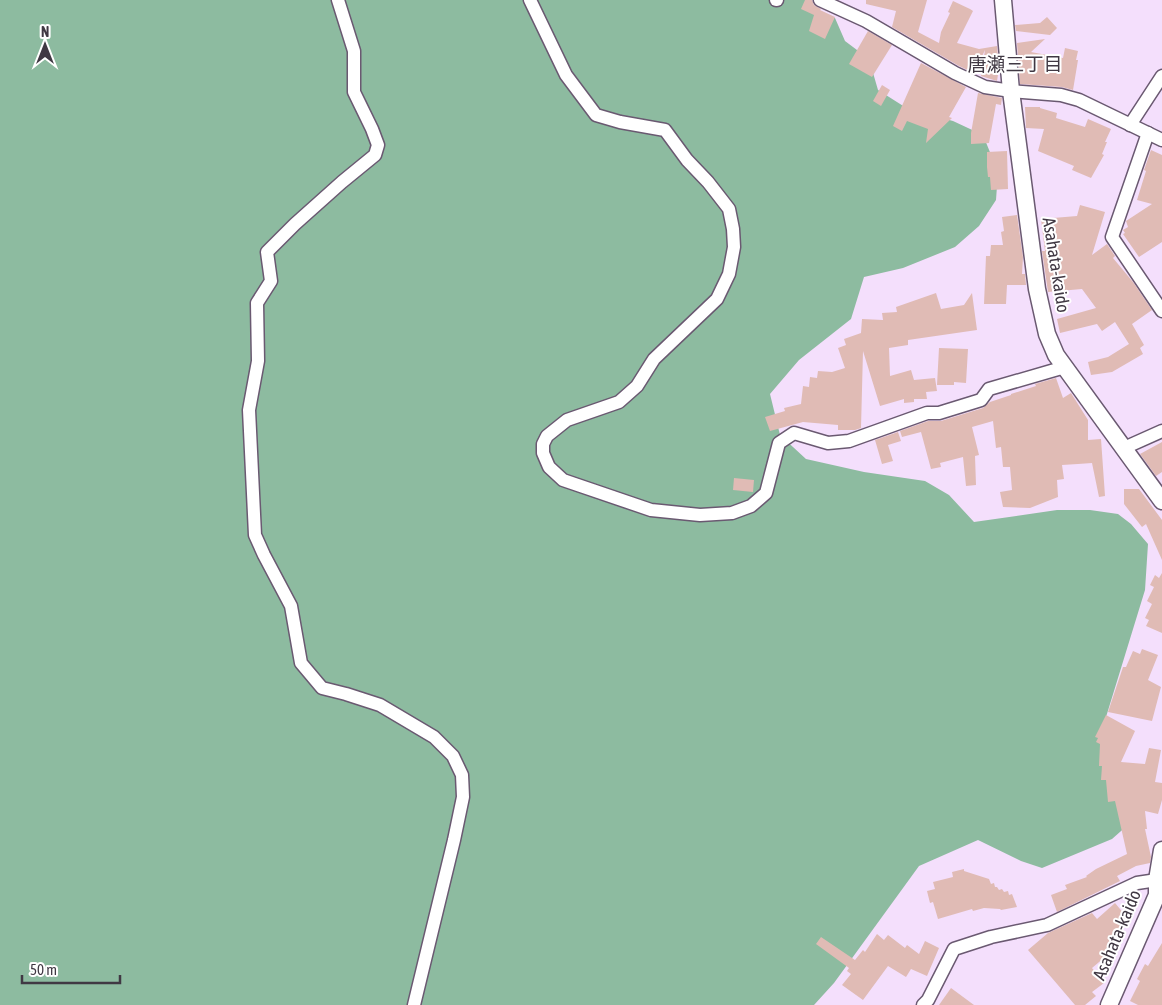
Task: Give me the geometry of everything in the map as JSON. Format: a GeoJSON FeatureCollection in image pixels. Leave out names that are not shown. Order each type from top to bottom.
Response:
{"type":"FeatureCollection","features":[{"type":"Feature","properties":{"kind":"street"},"geometry":{"type":"LineString","coordinates":[[338,0],[354,51],[354,92],[378,145],[375,155],[302,218],[267,252],[271,282],[257,302],[258,361],[249,410],[256,535],[264,555],[291,606],[302,663],[322,688],[380,705],[434,737],[453,756],[462,775],[463,797],[414,1005]]}},
{"type":"Feature","properties":{"kind":"street"},"geometry":{"type":"LineString","coordinates":[[530,0],[566,75],[596,114],[620,122],[665,130],[729,209],[733,229],[734,247],[729,274],[717,300],[654,359],[637,386],[619,402],[567,420],[547,436],[543,444],[543,453],[549,468],[563,480],[651,510],[700,515],[732,514],[751,506],[766,493],[779,443],[794,433],[828,443],[849,441],[927,413],[939,413],[981,400],[989,390],[1064,367]]}},
{"type":"Feature","properties":{"kind":"street"},"geometry":{"type":"LineString","coordinates":[[820,0],[866,21],[955,73],[985,86],[1010,91],[1061,95],[1079,100],[1162,140]]}},
{"type":"Feature","properties":{"kind":"street","name":"Asahata-kaido"},"geometry":{"type":"LineString","coordinates":[[1003,0],[1010,91],[1038,289],[1047,334],[1056,355],[1064,367],[1162,501]]}},
{"type":"Feature","properties":{"kind":"street"},"geometry":{"type":"LineString","coordinates":[[1130,124],[1162,76]]}},
{"type":"Feature","properties":{"kind":"street"},"geometry":{"type":"LineString","coordinates":[[1148,133],[1112,237],[1162,311]]}},
{"type":"Feature","properties":{"kind":"street"},"geometry":{"type":"LineString","coordinates":[[1124,448],[1162,431]]}},
{"type":"Feature","properties":{"kind":"street","name":"Asahata-kaido"},"geometry":{"type":"LineString","coordinates":[[1110,1005],[1157,888],[1162,850]]}},
{"type":"Feature","properties":{"kind":"street"},"geometry":{"type":"LineString","coordinates":[[923,1005],[928,1000],[954,950],[991,937],[1047,924],[1137,883],[1157,888],[1162,914]]}},
{"type":"Feature","properties":{"kind":"green space"},"geometry":{"type":"Polygon","coordinates":[[[0,0],[810,0],[812,8],[835,18],[845,41],[869,59],[878,90],[908,109],[953,121],[983,135],[998,172],[996,200],[979,226],[955,247],[903,268],[864,277],[851,319],[799,360],[770,394],[780,435],[806,459],[864,472],[925,481],[949,495],[974,522],[1057,510],[1090,510],[1118,514],[1131,524],[1148,544],[1145,590],[1106,717],[1129,824],[1112,839],[1042,868],[1021,861],[978,840],[919,866],[834,983],[814,1005],[0,1005],[0,0]]]}},
{"type":"Feature","properties":{"kind":"building"},"geometry":{"type":"Polygon","coordinates":[[[805,0],[812,0],[814,5],[820,10],[835,17],[825,39],[809,31],[814,15],[801,9],[805,0]]]}},
{"type":"Feature","properties":{"kind":"building"},"geometry":{"type":"Polygon","coordinates":[[[866,0],[927,0],[918,32],[939,43],[941,32],[950,13],[948,12],[953,1],[970,9],[973,11],[957,43],[979,49],[997,46],[999,68],[997,81],[981,76],[985,50],[974,73],[892,27],[896,11],[866,4],[866,0]]]}},
{"type":"Feature","properties":{"kind":"building"},"geometry":{"type":"Polygon","coordinates":[[[1047,17],[1057,28],[1050,35],[1016,31],[1015,25],[1040,23],[1047,17]]]}},
{"type":"Feature","properties":{"kind":"building"},"geometry":{"type":"Polygon","coordinates":[[[868,31],[892,45],[872,77],[849,64],[868,31]]]}},
{"type":"Feature","properties":{"kind":"building"},"geometry":{"type":"Polygon","coordinates":[[[1045,39],[1031,52],[1063,58],[1065,48],[1078,51],[1073,90],[1062,87],[1020,84],[1017,43],[1045,39]]]}},
{"type":"Feature","properties":{"kind":"building"},"geometry":{"type":"Polygon","coordinates":[[[921,63],[966,87],[949,117],[952,118],[926,143],[928,129],[907,121],[902,131],[893,126],[921,63]]]}},
{"type":"Feature","properties":{"kind":"building"},"geometry":{"type":"Polygon","coordinates":[[[882,85],[890,90],[881,106],[873,101],[882,85]]]}},
{"type":"Feature","properties":{"kind":"building"},"geometry":{"type":"Polygon","coordinates":[[[978,93],[1002,98],[1001,105],[996,104],[989,143],[971,144],[971,133],[978,93]]]}},
{"type":"Feature","properties":{"kind":"building"},"geometry":{"type":"Polygon","coordinates":[[[1025,107],[1040,107],[1057,113],[1056,118],[1085,127],[1088,119],[1111,129],[1105,142],[1107,142],[1102,154],[1104,155],[1091,178],[1072,170],[1074,166],[1038,151],[1044,129],[1026,128],[1025,107]]]}},
{"type":"Feature","properties":{"kind":"building"},"geometry":{"type":"Polygon","coordinates":[[[1151,150],[1162,155],[1162,242],[1139,257],[1123,234],[1125,233],[1123,230],[1128,227],[1126,221],[1152,204],[1137,200],[1151,150]]]}},
{"type":"Feature","properties":{"kind":"building"},"geometry":{"type":"Polygon","coordinates":[[[1007,151],[1008,189],[991,190],[990,177],[988,177],[987,152],[1007,151]]]}},
{"type":"Feature","properties":{"kind":"building"},"geometry":{"type":"Polygon","coordinates":[[[1080,205],[1105,212],[1092,255],[1107,244],[1115,256],[1113,258],[1133,282],[1152,310],[1132,324],[1144,345],[1140,348],[1143,354],[1112,372],[1091,375],[1088,362],[1108,357],[1129,344],[1115,322],[1102,331],[1097,324],[1060,333],[1057,319],[1096,308],[1082,289],[1048,292],[1042,251],[1045,251],[1041,219],[1077,216],[1080,205]]]}},
{"type":"Feature","properties":{"kind":"building"},"geometry":{"type":"Polygon","coordinates":[[[1017,215],[1023,257],[1022,274],[1025,274],[1026,285],[1007,285],[1006,304],[984,304],[986,256],[990,256],[991,245],[1003,245],[1001,232],[1004,231],[1002,217],[1017,215]]]}},
{"type":"Feature","properties":{"kind":"building"},"geometry":{"type":"Polygon","coordinates":[[[936,293],[941,309],[964,305],[972,293],[977,330],[908,340],[908,345],[889,348],[890,376],[911,370],[914,380],[935,378],[937,391],[926,392],[927,399],[914,399],[914,402],[904,403],[904,399],[880,406],[863,351],[861,428],[838,430],[838,425],[803,422],[770,431],[765,417],[785,411],[784,408],[801,404],[803,386],[809,387],[810,377],[817,378],[818,371],[832,372],[845,368],[838,348],[846,345],[844,339],[861,333],[862,319],[883,320],[882,313],[897,312],[896,307],[936,293]]]}},
{"type":"Feature","properties":{"kind":"building"},"geometry":{"type":"Polygon","coordinates":[[[939,348],[968,349],[966,383],[954,382],[954,385],[937,385],[939,348]]]}},
{"type":"Feature","properties":{"kind":"building"},"geometry":{"type":"Polygon","coordinates":[[[1056,378],[1063,398],[1071,393],[1088,420],[1088,440],[1101,439],[1105,496],[1099,497],[1092,463],[1062,465],[1064,479],[1057,480],[1058,497],[1030,508],[1003,507],[1000,492],[1012,490],[1010,467],[1003,467],[1001,447],[996,448],[993,421],[972,427],[979,455],[975,456],[976,485],[966,486],[963,457],[940,463],[941,467],[931,469],[921,432],[902,437],[900,431],[928,421],[941,421],[983,408],[990,402],[1036,386],[1035,384],[1056,378]]]}},
{"type":"Feature","properties":{"kind":"building"},"geometry":{"type":"Polygon","coordinates":[[[898,432],[901,441],[888,445],[893,461],[882,464],[875,440],[898,432]]]}},
{"type":"Feature","properties":{"kind":"building"},"geometry":{"type":"Polygon","coordinates":[[[1162,442],[1162,472],[1156,476],[1140,454],[1162,442]]]}},
{"type":"Feature","properties":{"kind":"building"},"geometry":{"type":"Polygon","coordinates":[[[734,478],[754,480],[753,492],[733,490],[734,478]]]}},
{"type":"Feature","properties":{"kind":"building"},"geometry":{"type":"Polygon","coordinates":[[[1124,489],[1139,489],[1162,520],[1162,560],[1146,524],[1142,527],[1124,504],[1124,489]]]}},
{"type":"Feature","properties":{"kind":"building"},"geometry":{"type":"Polygon","coordinates":[[[1162,573],[1162,633],[1146,626],[1149,620],[1145,618],[1152,604],[1147,601],[1154,587],[1150,585],[1155,575],[1159,578],[1162,573]]]}},
{"type":"Feature","properties":{"kind":"building"},"geometry":{"type":"Polygon","coordinates":[[[1142,649],[1158,655],[1148,680],[1161,687],[1152,721],[1108,712],[1123,667],[1126,667],[1133,651],[1140,654],[1142,649]]]}},
{"type":"Feature","properties":{"kind":"building"},"geometry":{"type":"Polygon","coordinates":[[[1106,715],[1135,731],[1121,762],[1145,764],[1149,748],[1161,750],[1155,782],[1162,783],[1162,800],[1158,814],[1145,811],[1147,829],[1145,829],[1151,857],[1150,863],[1136,866],[1117,876],[1120,881],[1057,912],[1051,895],[1067,889],[1065,885],[1087,877],[1096,869],[1127,854],[1115,801],[1108,802],[1106,780],[1101,780],[1102,766],[1099,766],[1100,744],[1096,742],[1098,738],[1095,737],[1106,715]]]}},
{"type":"Feature","properties":{"kind":"building"},"geometry":{"type":"Polygon","coordinates":[[[964,869],[964,871],[989,879],[991,884],[994,883],[995,887],[999,890],[1008,891],[1009,895],[1012,894],[1017,907],[1001,910],[984,908],[973,911],[972,909],[938,919],[933,902],[930,903],[927,891],[935,889],[933,882],[953,877],[952,872],[964,869]]]}},
{"type":"Feature","properties":{"kind":"building"},"geometry":{"type":"Polygon","coordinates":[[[1115,903],[1130,921],[1113,938],[1118,944],[1092,968],[1104,983],[1092,992],[1096,996],[1085,1005],[1075,1005],[1028,950],[1048,933],[1092,913],[1097,919],[1115,903]]]}},
{"type":"Feature","properties":{"kind":"building"},"geometry":{"type":"Polygon","coordinates":[[[877,934],[884,940],[888,935],[905,948],[907,945],[919,954],[925,941],[939,948],[927,976],[911,969],[906,977],[888,966],[863,1000],[842,985],[851,974],[847,971],[849,968],[816,944],[821,937],[855,960],[863,950],[865,952],[877,934]]]}},
{"type":"Feature","properties":{"kind":"building"},"geometry":{"type":"Polygon","coordinates":[[[1162,943],[1162,1005],[1138,1005],[1130,1001],[1140,981],[1137,979],[1145,964],[1148,966],[1162,943]]]}},
{"type":"Feature","properties":{"kind":"building"},"geometry":{"type":"Polygon","coordinates":[[[951,988],[974,1005],[939,1005],[951,988]]]}},
{"type":"Feature","properties":{"kind":"district","name":"唐瀬三丁目"},"geometry":{"type":"Point","coordinates":[1015,64]}}]}
